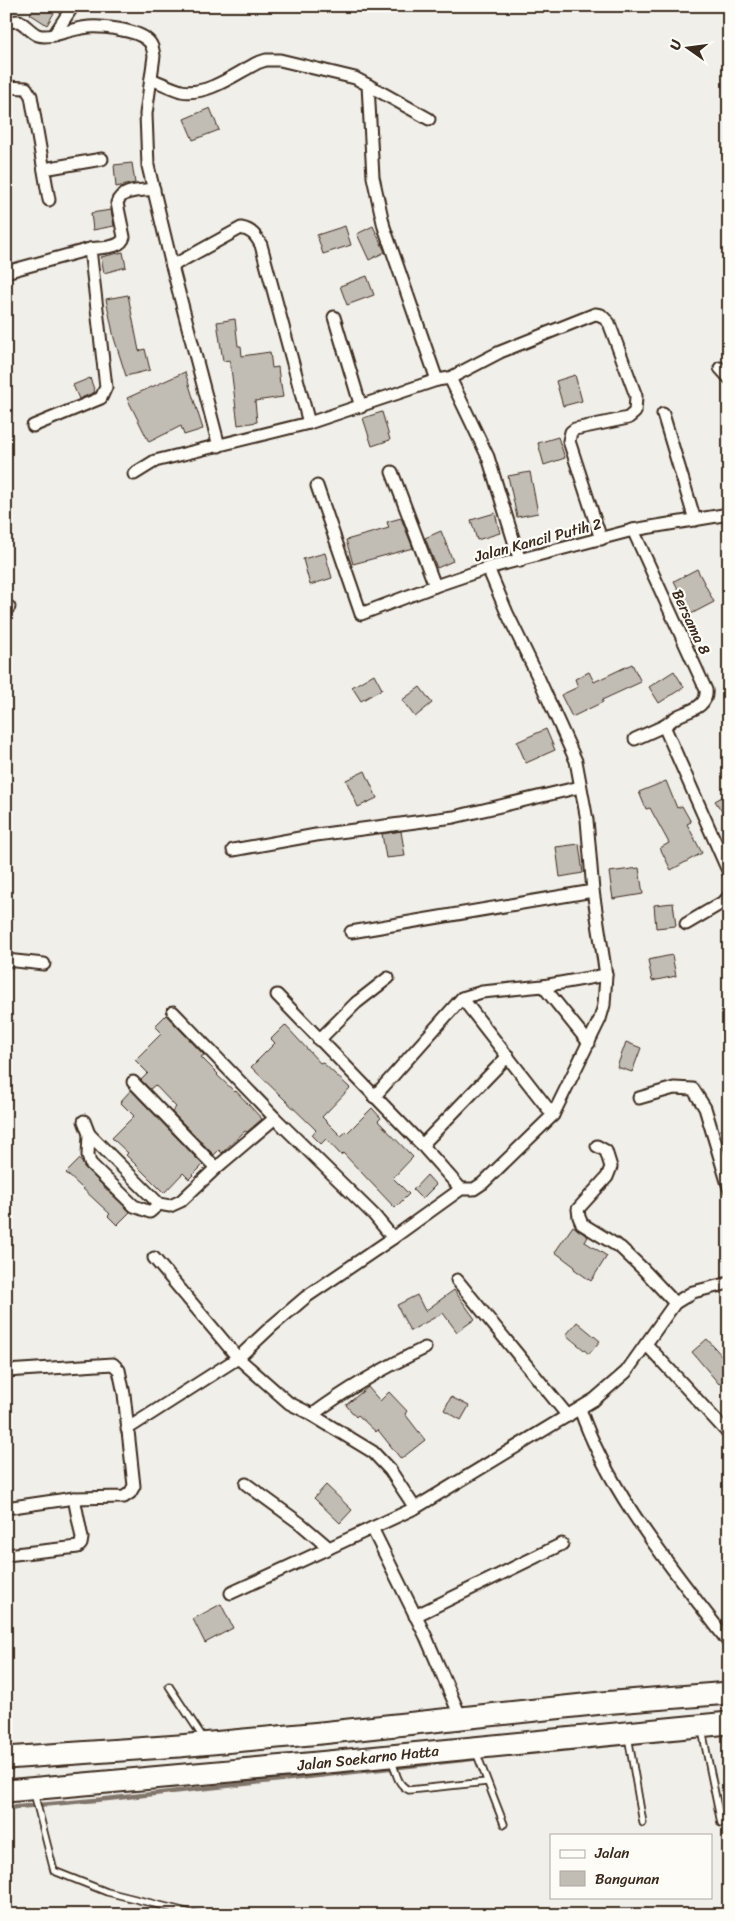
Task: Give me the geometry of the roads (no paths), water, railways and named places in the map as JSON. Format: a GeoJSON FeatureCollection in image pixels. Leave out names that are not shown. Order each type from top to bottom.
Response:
{"type":"FeatureCollection","features":[{"type":"Feature","properties":{"kind":"highway","name":"Jalan Soekarno Hatta"},"geometry":{"type":"LineString","coordinates":[[6,1758],[207,1743],[602,1703],[729,1693]]}},
{"type":"Feature","properties":{"kind":"highway","name":"Jalan Soekarno Hatta"},"geometry":{"type":"LineString","coordinates":[[6,1791],[34,1793],[475,1747],[629,1740],[729,1722]]}},
{"type":"Feature","properties":{"kind":"street"},"geometry":{"type":"LineString","coordinates":[[54,35],[73,6]]}},
{"type":"Feature","properties":{"kind":"street"},"geometry":{"type":"LineString","coordinates":[[6,22],[18,21],[37,36],[54,35],[89,27],[134,33],[146,38],[153,47],[154,56],[146,114],[148,166],[219,446]]}},
{"type":"Feature","properties":{"kind":"street"},"geometry":{"type":"LineString","coordinates":[[151,79],[179,90],[191,92],[205,90],[257,63],[266,60],[280,60],[354,78],[429,119]]}},
{"type":"Feature","properties":{"kind":"street"},"geometry":{"type":"LineString","coordinates":[[368,85],[373,177],[384,227],[437,380]]}},
{"type":"Feature","properties":{"kind":"street"},"geometry":{"type":"LineString","coordinates":[[6,87],[26,88],[31,96],[49,200]]}},
{"type":"Feature","properties":{"kind":"street"},"geometry":{"type":"LineString","coordinates":[[44,169],[102,159]]}},
{"type":"Feature","properties":{"kind":"street"},"geometry":{"type":"LineString","coordinates":[[6,272],[90,249],[119,245],[123,242],[124,237],[117,203],[119,197],[124,193],[154,189]]}},
{"type":"Feature","properties":{"kind":"street"},"geometry":{"type":"LineString","coordinates":[[172,266],[241,228],[248,230],[256,236],[261,245],[309,423]]}},
{"type":"Feature","properties":{"kind":"street"},"geometry":{"type":"LineString","coordinates":[[33,426],[102,398],[105,393],[106,388],[90,249]]}},
{"type":"Feature","properties":{"kind":"street"},"geometry":{"type":"LineString","coordinates":[[134,474],[155,461],[309,423],[437,380],[450,378],[500,352],[595,314],[601,315],[609,323],[636,396],[635,412],[628,418],[575,429],[571,432],[569,441],[601,539]]}},
{"type":"Feature","properties":{"kind":"street"},"geometry":{"type":"LineString","coordinates":[[334,317],[361,407]]}},
{"type":"Feature","properties":{"kind":"street"},"geometry":{"type":"LineString","coordinates":[[720,368],[729,378]]}},
{"type":"Feature","properties":{"kind":"street"},"geometry":{"type":"LineString","coordinates":[[450,378],[488,457],[520,561]]}},
{"type":"Feature","properties":{"kind":"street"},"geometry":{"type":"LineString","coordinates":[[663,414],[695,520]]}},
{"type":"Feature","properties":{"kind":"street"},"geometry":{"type":"LineString","coordinates":[[392,472],[435,586]]}},
{"type":"Feature","properties":{"kind":"street","name":"Jalan Kancil Putih 2"},"geometry":{"type":"LineString","coordinates":[[317,486],[361,614],[488,568],[633,530],[729,514]]}},
{"type":"Feature","properties":{"kind":"street","name":"Bersama 8"},"geometry":{"type":"LineString","coordinates":[[633,530],[707,695],[704,702],[698,708],[676,717],[664,726]]}},
{"type":"Feature","properties":{"kind":"street"},"geometry":{"type":"LineString","coordinates":[[127,1429],[238,1358],[306,1297],[461,1189],[474,1189],[482,1183],[552,1115],[589,1043],[604,1005],[606,975],[593,891],[587,820],[576,761],[488,568]]}},
{"type":"Feature","properties":{"kind":"street"},"geometry":{"type":"LineString","coordinates":[[635,739],[664,726],[729,873]]}},
{"type":"Feature","properties":{"kind":"street"},"geometry":{"type":"LineString","coordinates":[[233,850],[316,835],[454,817],[580,787]]}},
{"type":"Feature","properties":{"kind":"street"},"geometry":{"type":"LineString","coordinates":[[351,932],[593,891]]}},
{"type":"Feature","properties":{"kind":"street"},"geometry":{"type":"LineString","coordinates":[[686,924],[725,901],[729,896]]}},
{"type":"Feature","properties":{"kind":"street"},"geometry":{"type":"LineString","coordinates":[[6,960],[44,964]]}},
{"type":"Feature","properties":{"kind":"street"},"geometry":{"type":"LineString","coordinates":[[374,1097],[462,998],[482,992],[543,986],[606,975]]}},
{"type":"Feature","properties":{"kind":"street"},"geometry":{"type":"LineString","coordinates":[[319,1040],[356,1003],[388,978]]}},
{"type":"Feature","properties":{"kind":"street"},"geometry":{"type":"LineString","coordinates":[[543,986],[589,1043]]}},
{"type":"Feature","properties":{"kind":"street"},"geometry":{"type":"LineString","coordinates":[[277,995],[422,1145],[461,1189]]}},
{"type":"Feature","properties":{"kind":"street"},"geometry":{"type":"LineString","coordinates":[[462,998],[552,1115]]}},
{"type":"Feature","properties":{"kind":"street"},"geometry":{"type":"LineString","coordinates":[[173,1012],[275,1118],[374,1215],[393,1238]]}},
{"type":"Feature","properties":{"kind":"street"},"geometry":{"type":"LineString","coordinates":[[422,1145],[508,1056]]}},
{"type":"Feature","properties":{"kind":"street"},"geometry":{"type":"LineString","coordinates":[[133,1082],[216,1168]]}},
{"type":"Feature","properties":{"kind":"street"},"geometry":{"type":"LineString","coordinates":[[639,1098],[674,1088],[692,1089],[705,1108],[729,1188]]}},
{"type":"Feature","properties":{"kind":"street"},"geometry":{"type":"LineString","coordinates":[[84,1121],[89,1134],[158,1204],[170,1206],[181,1201],[216,1168],[275,1118]]}},
{"type":"Feature","properties":{"kind":"street"},"geometry":{"type":"LineString","coordinates":[[89,1134],[88,1155],[90,1163],[134,1206],[150,1212],[158,1204]]}},
{"type":"Feature","properties":{"kind":"street"},"geometry":{"type":"LineString","coordinates":[[597,1146],[606,1151],[611,1167],[607,1177],[578,1209],[582,1224],[621,1248],[675,1303]]}},
{"type":"Feature","properties":{"kind":"street"},"geometry":{"type":"LineString","coordinates":[[154,1258],[238,1358],[289,1403],[373,1452],[390,1470],[415,1508]]}},
{"type":"Feature","properties":{"kind":"street"},"geometry":{"type":"LineString","coordinates":[[457,1280],[568,1416]]}},
{"type":"Feature","properties":{"kind":"street"},"geometry":{"type":"LineString","coordinates":[[231,1593],[415,1508],[580,1409],[595,1399],[626,1372],[675,1303],[693,1292],[729,1283]]}},
{"type":"Feature","properties":{"kind":"street"},"geometry":{"type":"LineString","coordinates":[[646,1344],[725,1430]]}},
{"type":"Feature","properties":{"kind":"street"},"geometry":{"type":"LineString","coordinates":[[312,1415],[393,1363],[425,1348]]}},
{"type":"Feature","properties":{"kind":"street"},"geometry":{"type":"LineString","coordinates":[[6,1371],[113,1364],[120,1370],[134,1476],[134,1486],[130,1494],[124,1497],[74,1498],[6,1508]]}},
{"type":"Feature","properties":{"kind":"street"},"geometry":{"type":"LineString","coordinates":[[580,1409],[608,1475],[675,1572],[729,1643]]}},
{"type":"Feature","properties":{"kind":"street"},"geometry":{"type":"LineString","coordinates":[[246,1484],[301,1524],[329,1548]]}},
{"type":"Feature","properties":{"kind":"street"},"geometry":{"type":"LineString","coordinates":[[6,1555],[78,1547],[81,1544],[82,1538],[74,1498]]}},
{"type":"Feature","properties":{"kind":"street"},"geometry":{"type":"LineString","coordinates":[[372,1528],[416,1616],[461,1718]]}},
{"type":"Feature","properties":{"kind":"street"},"geometry":{"type":"LineString","coordinates":[[416,1616],[562,1544]]}},
{"type":"Feature","properties":{"kind":"lane"},"geometry":{"type":"LineString","coordinates":[[169,1686],[207,1743]]}},
{"type":"Feature","properties":{"kind":"lane"},"geometry":{"type":"LineString","coordinates":[[701,1726],[721,1823]]}},
{"type":"Feature","properties":{"kind":"lane"},"geometry":{"type":"LineString","coordinates":[[629,1740],[642,1824]]}},
{"type":"Feature","properties":{"kind":"lane"},"geometry":{"type":"LineString","coordinates":[[475,1747],[504,1824]]}},
{"type":"Feature","properties":{"kind":"lane"},"geometry":{"type":"LineString","coordinates":[[390,1756],[399,1782],[402,1787],[409,1790],[487,1782]]}},
{"type":"Feature","properties":{"kind":"lane"},"geometry":{"type":"LineString","coordinates":[[34,1793],[54,1871],[107,1892],[199,1915]]}},
{"type":"Feature","properties":{"kind":"waterway"},"geometry":{"type":"LineString","coordinates":[[6,1808],[107,1799],[481,1758]]}}]}
